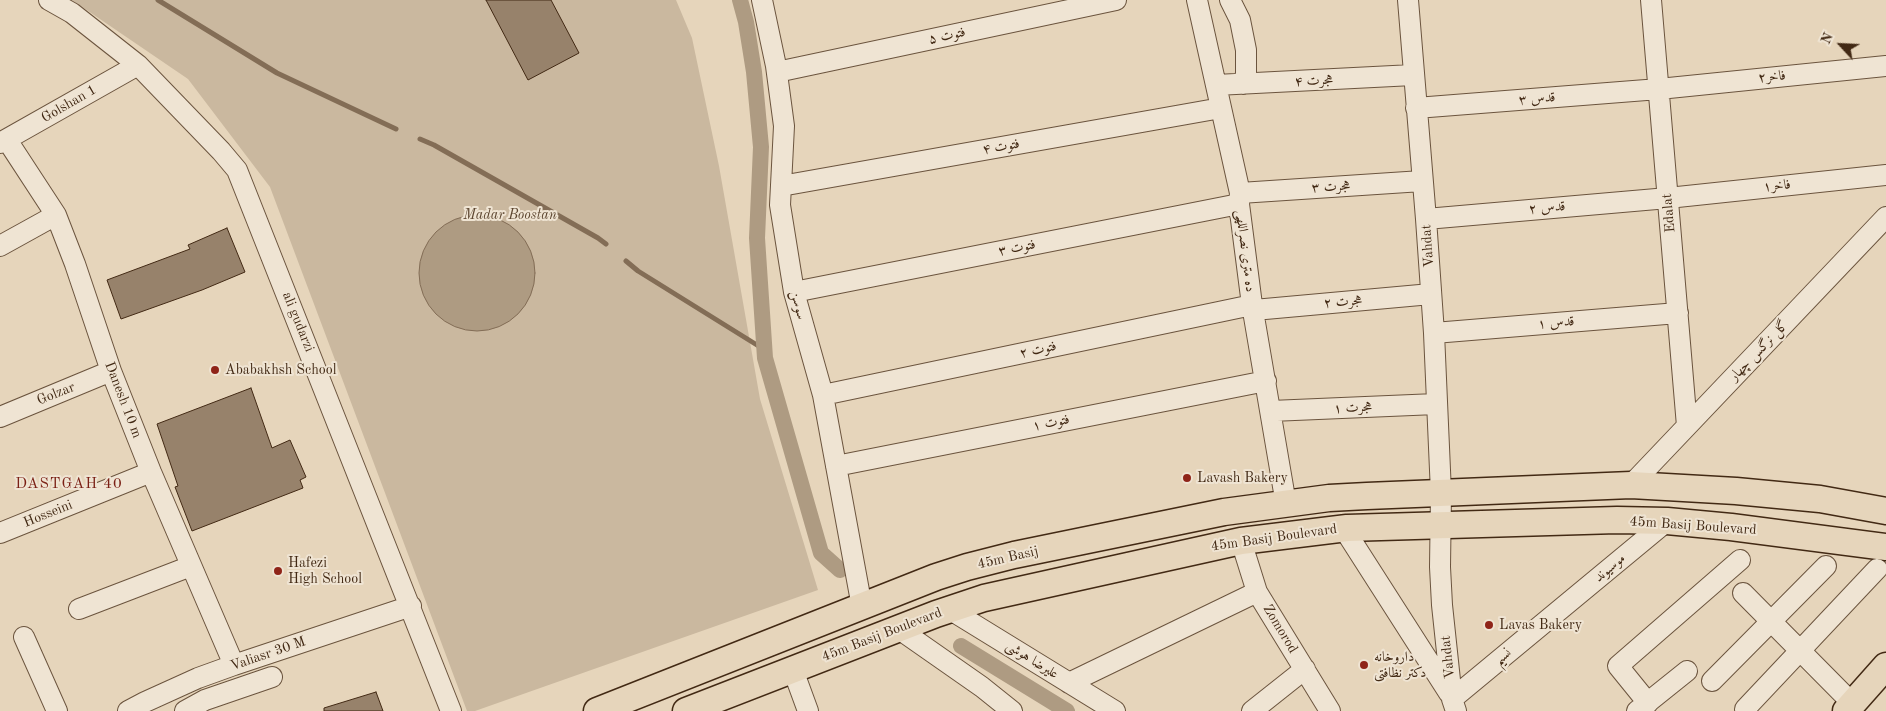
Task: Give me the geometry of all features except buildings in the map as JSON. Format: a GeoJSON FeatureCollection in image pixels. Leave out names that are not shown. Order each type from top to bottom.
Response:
{"type":"FeatureCollection","features":[{"type":"Feature","properties":{"kind":"main road"},"geometry":{"type":"LineString","coordinates":[[1441,493],[1631,485],[1736,490],[1820,499],[1886,511]]}},
{"type":"Feature","properties":{"kind":"main road","name":"45m Basij"},"geometry":{"type":"LineString","coordinates":[[596,711],[936,577],[967,567],[1182,519],[1339,498],[1441,493]]}},
{"type":"Feature","properties":{"kind":"main road"},"geometry":{"type":"LineString","coordinates":[[1182,519],[1186,552]]}},
{"type":"Feature","properties":{"kind":"main road","name":"45m Basij Boulevard"},"geometry":{"type":"LineString","coordinates":[[686,711],[949,609],[993,596],[1240,541],[1344,529],[1617,520],[1667,521],[1820,537],[1881,558]]}},
{"type":"Feature","properties":{"kind":"main road"},"geometry":{"type":"LineString","coordinates":[[1850,708],[1886,666]]}},
{"type":"Feature","properties":{"kind":"street","name":"ali gudarzi"},"geometry":{"type":"LineString","coordinates":[[49,0],[72,13],[138,65],[237,170],[451,711]]}},
{"type":"Feature","properties":{"kind":"street","name":"سوسن"},"geometry":{"type":"LineString","coordinates":[[762,0],[777,72],[784,126],[780,204],[794,292],[823,395],[862,607]]}},
{"type":"Feature","properties":{"kind":"street","name":"فتوت ۵"},"geometry":{"type":"LineString","coordinates":[[777,72],[1116,0]]}},
{"type":"Feature","properties":{"kind":"street","name":"ده متری نصراللهی"},"geometry":{"type":"LineString","coordinates":[[1197,0],[1222,108],[1240,199],[1253,308],[1286,504]]}},
{"type":"Feature","properties":{"kind":"street"},"geometry":{"type":"LineString","coordinates":[[1230,0],[1240,20],[1246,50],[1246,74],[1243,84]]}},
{"type":"Feature","properties":{"kind":"street","name":"Vahdat"},"geometry":{"type":"LineString","coordinates":[[1408,0],[1434,333],[1441,493],[1442,605],[1454,705]]}},
{"type":"Feature","properties":{"kind":"street","name":"Edalat"},"geometry":{"type":"LineString","coordinates":[[1651,0],[1687,426]]}},
{"type":"Feature","properties":{"kind":"street","name":"Golshan 1"},"geometry":{"type":"LineString","coordinates":[[4,141],[138,65]]}},
{"type":"Feature","properties":{"kind":"street","name":"فاخر۲"},"geometry":{"type":"LineString","coordinates":[[1659,88],[1886,66]]}},
{"type":"Feature","properties":{"kind":"street","name":"هجرت ۴"},"geometry":{"type":"LineString","coordinates":[[1216,85],[1413,75]]}},
{"type":"Feature","properties":{"kind":"street","name":"قدس ۳"},"geometry":{"type":"LineString","coordinates":[[1416,108],[1659,88]]}},
{"type":"Feature","properties":{"kind":"street","name":"فتوت ۴"},"geometry":{"type":"LineString","coordinates":[[781,186],[1222,108]]}},
{"type":"Feature","properties":{"kind":"street","name":"Danesh 10 m"},"geometry":{"type":"LineString","coordinates":[[4,141],[56,215],[75,264],[111,371],[151,472],[234,665]]}},
{"type":"Feature","properties":{"kind":"street","name":"فاخر۱"},"geometry":{"type":"LineString","coordinates":[[1668,198],[1886,175]]}},
{"type":"Feature","properties":{"kind":"street","name":"هجرت ۳"},"geometry":{"type":"LineString","coordinates":[[1240,199],[1422,181]]}},
{"type":"Feature","properties":{"kind":"street","name":"قدس ۲"},"geometry":{"type":"LineString","coordinates":[[1426,219],[1668,198]]}},
{"type":"Feature","properties":{"kind":"street","name":"فتوت ۳"},"geometry":{"type":"LineString","coordinates":[[794,292],[1240,199]]}},
{"type":"Feature","properties":{"kind":"street"},"geometry":{"type":"LineString","coordinates":[[0,246],[56,215]]}},
{"type":"Feature","properties":{"kind":"street","name":"گل نرگس چهار"},"geometry":{"type":"LineString","coordinates":[[1631,485],[1886,217]]}},
{"type":"Feature","properties":{"kind":"street","name":"هجرت ۲"},"geometry":{"type":"LineString","coordinates":[[1253,308],[1431,294]]}},
{"type":"Feature","properties":{"kind":"street","name":"فتوت ۲"},"geometry":{"type":"LineString","coordinates":[[823,395],[1253,308]]}},
{"type":"Feature","properties":{"kind":"street","name":"قدس ۱"},"geometry":{"type":"LineString","coordinates":[[1434,333],[1678,313]]}},
{"type":"Feature","properties":{"kind":"street","name":"Golzar"},"geometry":{"type":"LineString","coordinates":[[0,417],[111,371]]}},
{"type":"Feature","properties":{"kind":"street","name":"فتوت ۱"},"geometry":{"type":"LineString","coordinates":[[836,466],[1266,381]]}},
{"type":"Feature","properties":{"kind":"street","name":"هجرت ۱"},"geometry":{"type":"LineString","coordinates":[[1271,411],[1436,404]]}},
{"type":"Feature","properties":{"kind":"street","name":"Hosseini"},"geometry":{"type":"LineString","coordinates":[[0,533],[151,472]]}},
{"type":"Feature","properties":{"kind":"street","name":"موسیوند"},"geometry":{"type":"LineString","coordinates":[[1554,615],[1667,521]]}},
{"type":"Feature","properties":{"kind":"street","name":"Vahdat"},"geometry":{"type":"LineString","coordinates":[[1344,529],[1454,705]]}},
{"type":"Feature","properties":{"kind":"street","name":"Zomorod"},"geometry":{"type":"LineString","coordinates":[[1240,541],[1257,592],[1330,711]]}},
{"type":"Feature","properties":{"kind":"street"},"geometry":{"type":"LineString","coordinates":[[1745,709],[1801,651],[1881,558]]}},
{"type":"Feature","properties":{"kind":"street"},"geometry":{"type":"LineString","coordinates":[[1688,671],[1642,707],[1618,666],[1740,560]]}},
{"type":"Feature","properties":{"kind":"street"},"geometry":{"type":"LineString","coordinates":[[79,608],[191,566]]}},
{"type":"Feature","properties":{"kind":"street"},"geometry":{"type":"LineString","coordinates":[[1712,681],[1826,566]]}},
{"type":"Feature","properties":{"kind":"street"},"geometry":{"type":"LineString","coordinates":[[1069,683],[1257,592]]}},
{"type":"Feature","properties":{"kind":"street"},"geometry":{"type":"LineString","coordinates":[[1743,593],[1801,651],[1850,708]]}},
{"type":"Feature","properties":{"kind":"street","name":"Valiasr 30 M"},"geometry":{"type":"LineString","coordinates":[[128,711],[189,682],[234,665],[411,606]]}},
{"type":"Feature","properties":{"kind":"street","name":"علیرضا هوشی"},"geometry":{"type":"LineString","coordinates":[[949,609],[1115,711]]}},
{"type":"Feature","properties":{"kind":"street","name":"نسیم"},"geometry":{"type":"LineString","coordinates":[[1454,705],[1554,615]]}},
{"type":"Feature","properties":{"kind":"street"},"geometry":{"type":"LineString","coordinates":[[899,629],[982,687],[1012,711]]}},
{"type":"Feature","properties":{"kind":"street"},"geometry":{"type":"LineString","coordinates":[[24,637],[57,711]]}},
{"type":"Feature","properties":{"kind":"street"},"geometry":{"type":"LineString","coordinates":[[1252,711],[1304,669]]}},
{"type":"Feature","properties":{"kind":"street"},"geometry":{"type":"LineString","coordinates":[[792,670],[808,711]]}},
{"type":"Feature","properties":{"kind":"street"},"geometry":{"type":"LineString","coordinates":[[185,711],[205,700],[272,677]]}},
{"type":"Feature","properties":{"kind":"green space","name":"Madar Boostan"},"geometry":{"type":"Polygon","coordinates":[[[72,0],[676,0],[692,38],[719,166],[760,399],[818,590],[475,711],[467,711],[270,187],[188,79],[72,0]]]}},
{"type":"Feature","properties":{"kind":"shaded area"},"geometry":{"type":"Polygon","coordinates":[[[477,215],[499,219],[518,232],[531,251],[535,273],[531,295],[518,314],[499,327],[477,331],[455,327],[436,314],[423,295],[419,273],[423,251],[436,232],[455,219],[477,215]]]}},
{"type":"Feature","properties":{"kind":"waterway"},"geometry":{"type":"LineString","coordinates":[[158,0],[277,73],[396,129]]}},
{"type":"Feature","properties":{"kind":"waterway"},"geometry":{"type":"LineString","coordinates":[[740,0],[746,22],[754,72],[761,147],[757,238],[765,358],[821,553],[840,570]]}},
{"type":"Feature","properties":{"kind":"waterway"},"geometry":{"type":"LineString","coordinates":[[420,139],[434,145],[606,244]]}},
{"type":"Feature","properties":{"kind":"waterway"},"geometry":{"type":"LineString","coordinates":[[626,261],[638,271],[765,350]]}},
{"type":"Feature","properties":{"kind":"waterway"},"geometry":{"type":"LineString","coordinates":[[961,646],[1067,711]]}},
{"type":"Feature","properties":{"kind":"place","name":"Ababakhsh School"},"geometry":{"type":"Point","coordinates":[215,370]}},
{"type":"Feature","properties":{"kind":"place","name":"Lavash Bakery"},"geometry":{"type":"Point","coordinates":[1187,478]}},
{"type":"Feature","properties":{"kind":"place","name":"Hafezi High School"},"geometry":{"type":"Point","coordinates":[278,571]}},
{"type":"Feature","properties":{"kind":"place","name":"Lavas Bakery"},"geometry":{"type":"Point","coordinates":[1489,625]}},
{"type":"Feature","properties":{"kind":"place","name":"داروخانه دکتر نظافتی"},"geometry":{"type":"Point","coordinates":[1364,665]}},
{"type":"Feature","properties":{"kind":"district","name":"DASTGAH 40"},"geometry":{"type":"Point","coordinates":[69,484]}}]}
